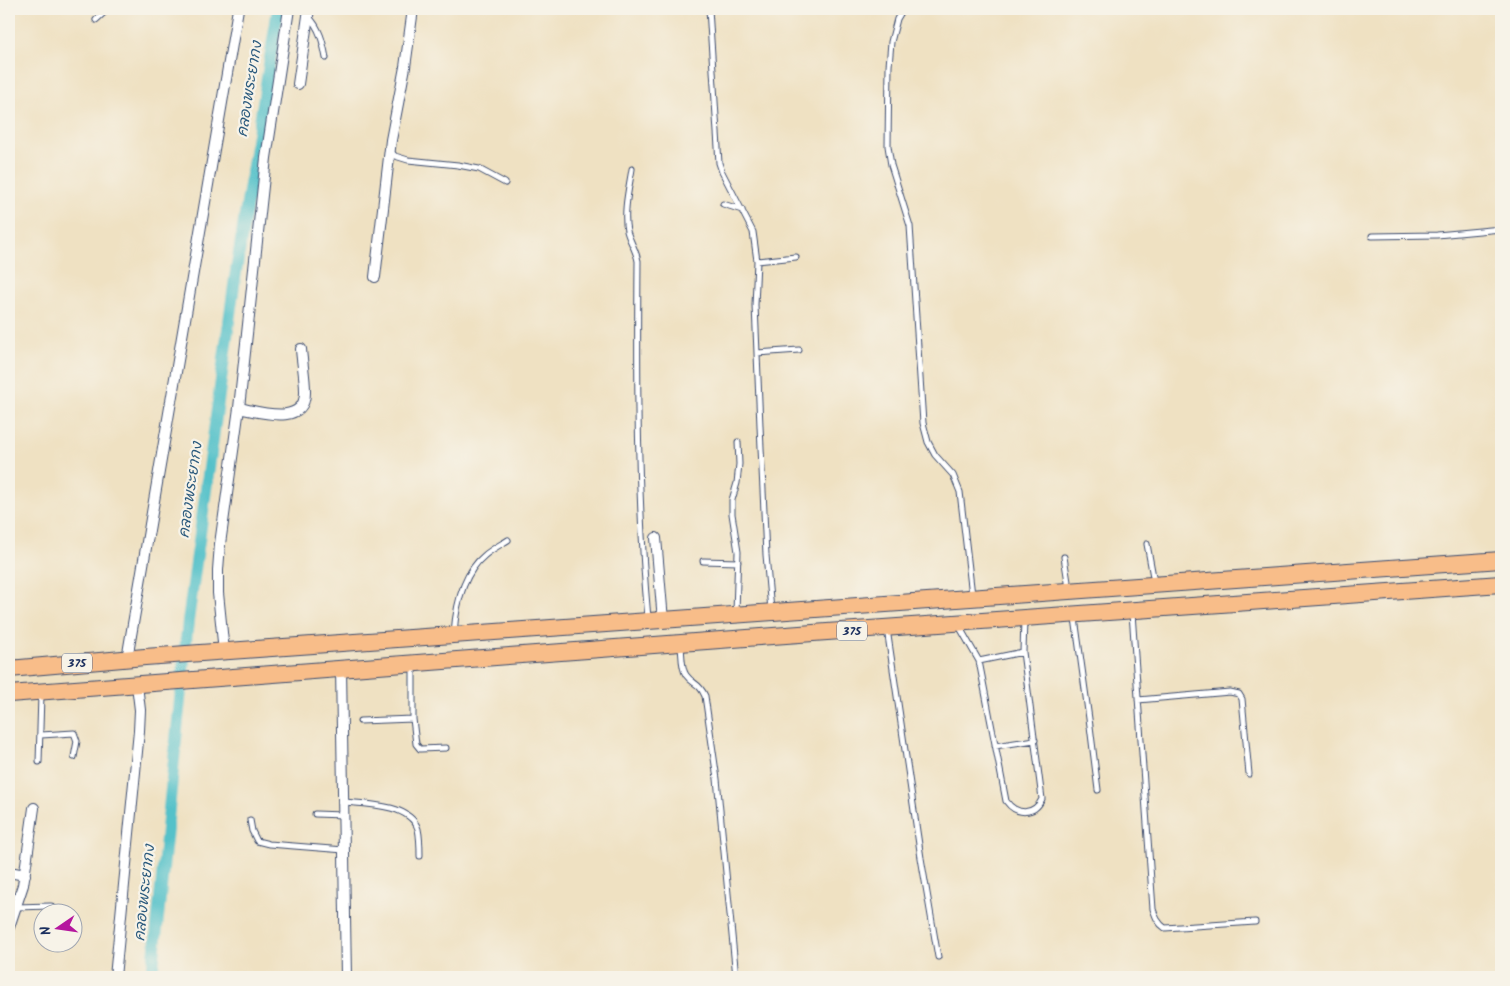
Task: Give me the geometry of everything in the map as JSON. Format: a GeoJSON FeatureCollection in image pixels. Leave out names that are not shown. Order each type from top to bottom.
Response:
{"type":"FeatureCollection","features":[{"type":"Feature","properties":{"kind":"main road","name":"375"},"geometry":{"type":"LineString","coordinates":[[9,669],[145,657],[1501,560]]}},
{"type":"Feature","properties":{"kind":"main road","name":"375"},"geometry":{"type":"LineString","coordinates":[[9,694],[813,633],[1501,584]]}},
{"type":"Feature","properties":{"kind":"main road"},"geometry":{"type":"LineString","coordinates":[[810,610],[813,633]]}},
{"type":"Feature","properties":{"kind":"street"},"geometry":{"type":"LineString","coordinates":[[127,659],[238,9]]}},
{"type":"Feature","properties":{"kind":"street"},"geometry":{"type":"LineString","coordinates":[[224,652],[218,592],[218,570],[239,408],[265,168],[289,9]]}},
{"type":"Feature","properties":{"kind":"street"},"geometry":{"type":"LineString","coordinates":[[375,277],[390,150],[406,67],[413,9]]}},
{"type":"Feature","properties":{"kind":"street"},"geometry":{"type":"LineString","coordinates":[[298,84],[308,12]]}},
{"type":"Feature","properties":{"kind":"street"},"geometry":{"type":"LineString","coordinates":[[239,408],[274,415],[298,411],[303,405],[305,393],[301,348]]}},
{"type":"Feature","properties":{"kind":"street"},"geometry":{"type":"LineString","coordinates":[[655,621],[656,538]]}},
{"type":"Feature","properties":{"kind":"street"},"geometry":{"type":"LineString","coordinates":[[341,668],[346,977]]}},
{"type":"Feature","properties":{"kind":"street"},"geometry":{"type":"LineString","coordinates":[[115,977],[140,731],[140,684]]}},
{"type":"Feature","properties":{"kind":"street"},"geometry":{"type":"LineString","coordinates":[[9,927],[25,875],[34,808]]}},
{"type":"Feature","properties":{"kind":"street"},"geometry":{"type":"LineString","coordinates":[[9,872],[25,875]]}},
{"type":"Feature","properties":{"kind":"lane"},"geometry":{"type":"LineString","coordinates":[[96,20],[108,9]]}},
{"type":"Feature","properties":{"kind":"lane"},"geometry":{"type":"LineString","coordinates":[[709,9],[719,163],[753,232],[758,261],[755,306],[763,497],[771,613]]}},
{"type":"Feature","properties":{"kind":"lane"},"geometry":{"type":"LineString","coordinates":[[904,9],[898,19],[891,42],[888,146],[891,165],[910,226],[923,423],[928,442],[935,455],[952,475],[960,492],[973,598]]}},
{"type":"Feature","properties":{"kind":"lane"},"geometry":{"type":"LineString","coordinates":[[308,12],[318,28],[326,58]]}},
{"type":"Feature","properties":{"kind":"lane"},"geometry":{"type":"LineString","coordinates":[[390,150],[395,156],[408,160],[458,165],[479,170],[505,183]]}},
{"type":"Feature","properties":{"kind":"lane"},"geometry":{"type":"LineString","coordinates":[[632,169],[626,223],[638,261],[637,357],[640,523],[655,621]]}},
{"type":"Feature","properties":{"kind":"lane"},"geometry":{"type":"LineString","coordinates":[[723,204],[742,210]]}},
{"type":"Feature","properties":{"kind":"lane"},"geometry":{"type":"LineString","coordinates":[[1372,236],[1437,235],[1501,230]]}},
{"type":"Feature","properties":{"kind":"lane"},"geometry":{"type":"LineString","coordinates":[[758,261],[796,256]]}},
{"type":"Feature","properties":{"kind":"lane"},"geometry":{"type":"LineString","coordinates":[[757,353],[799,350]]}},
{"type":"Feature","properties":{"kind":"lane"},"geometry":{"type":"LineString","coordinates":[[736,615],[738,552],[732,507],[740,464],[738,442]]}},
{"type":"Feature","properties":{"kind":"lane"},"geometry":{"type":"LineString","coordinates":[[454,636],[456,611],[468,578],[478,562],[486,554],[508,540]]}},
{"type":"Feature","properties":{"kind":"lane"},"geometry":{"type":"LineString","coordinates":[[1147,544],[1154,585]]}},
{"type":"Feature","properties":{"kind":"lane"},"geometry":{"type":"LineString","coordinates":[[1064,556],[1070,591]]}},
{"type":"Feature","properties":{"kind":"lane"},"geometry":{"type":"LineString","coordinates":[[703,561],[738,562]]}},
{"type":"Feature","properties":{"kind":"lane"},"geometry":{"type":"LineString","coordinates":[[1132,610],[1153,909],[1156,918],[1165,928],[1255,922]]}},
{"type":"Feature","properties":{"kind":"lane"},"geometry":{"type":"LineString","coordinates":[[1074,614],[1098,790]]}},
{"type":"Feature","properties":{"kind":"lane"},"geometry":{"type":"LineString","coordinates":[[958,623],[979,661],[1006,801],[1017,812],[1035,808],[1040,805],[1042,799],[1023,652],[1024,618]]}},
{"type":"Feature","properties":{"kind":"lane"},"geometry":{"type":"LineString","coordinates":[[887,629],[921,858],[938,957]]}},
{"type":"Feature","properties":{"kind":"lane"},"geometry":{"type":"LineString","coordinates":[[680,643],[684,672],[691,680],[701,686],[705,696],[717,779],[736,977]]}},
{"type":"Feature","properties":{"kind":"lane"},"geometry":{"type":"LineString","coordinates":[[979,661],[1023,652]]}},
{"type":"Feature","properties":{"kind":"lane"},"geometry":{"type":"LineString","coordinates":[[413,663],[413,719],[417,747],[420,749],[446,748]]}},
{"type":"Feature","properties":{"kind":"lane"},"geometry":{"type":"LineString","coordinates":[[39,762],[41,692]]}},
{"type":"Feature","properties":{"kind":"lane"},"geometry":{"type":"LineString","coordinates":[[1138,700],[1230,692],[1239,694],[1242,699],[1249,774]]}},
{"type":"Feature","properties":{"kind":"lane"},"geometry":{"type":"LineString","coordinates":[[360,721],[413,719]]}},
{"type":"Feature","properties":{"kind":"lane"},"geometry":{"type":"LineString","coordinates":[[41,735],[74,733],[77,741],[74,758]]}},
{"type":"Feature","properties":{"kind":"lane"},"geometry":{"type":"LineString","coordinates":[[995,746],[1035,740]]}},
{"type":"Feature","properties":{"kind":"lane"},"geometry":{"type":"LineString","coordinates":[[343,802],[380,805],[401,811],[417,827],[420,856]]}},
{"type":"Feature","properties":{"kind":"lane"},"geometry":{"type":"LineString","coordinates":[[315,814],[344,816]]}},
{"type":"Feature","properties":{"kind":"lane"},"geometry":{"type":"LineString","coordinates":[[250,820],[252,831],[258,841],[269,844],[344,850]]}},
{"type":"Feature","properties":{"kind":"lane"},"geometry":{"type":"LineString","coordinates":[[16,907],[32,907]]}},
{"type":"Feature","properties":{"kind":"waterway","name":"คลองพระยากง"},"geometry":{"type":"LineString","coordinates":[[152,977],[188,621],[235,278],[278,9]]}}]}
